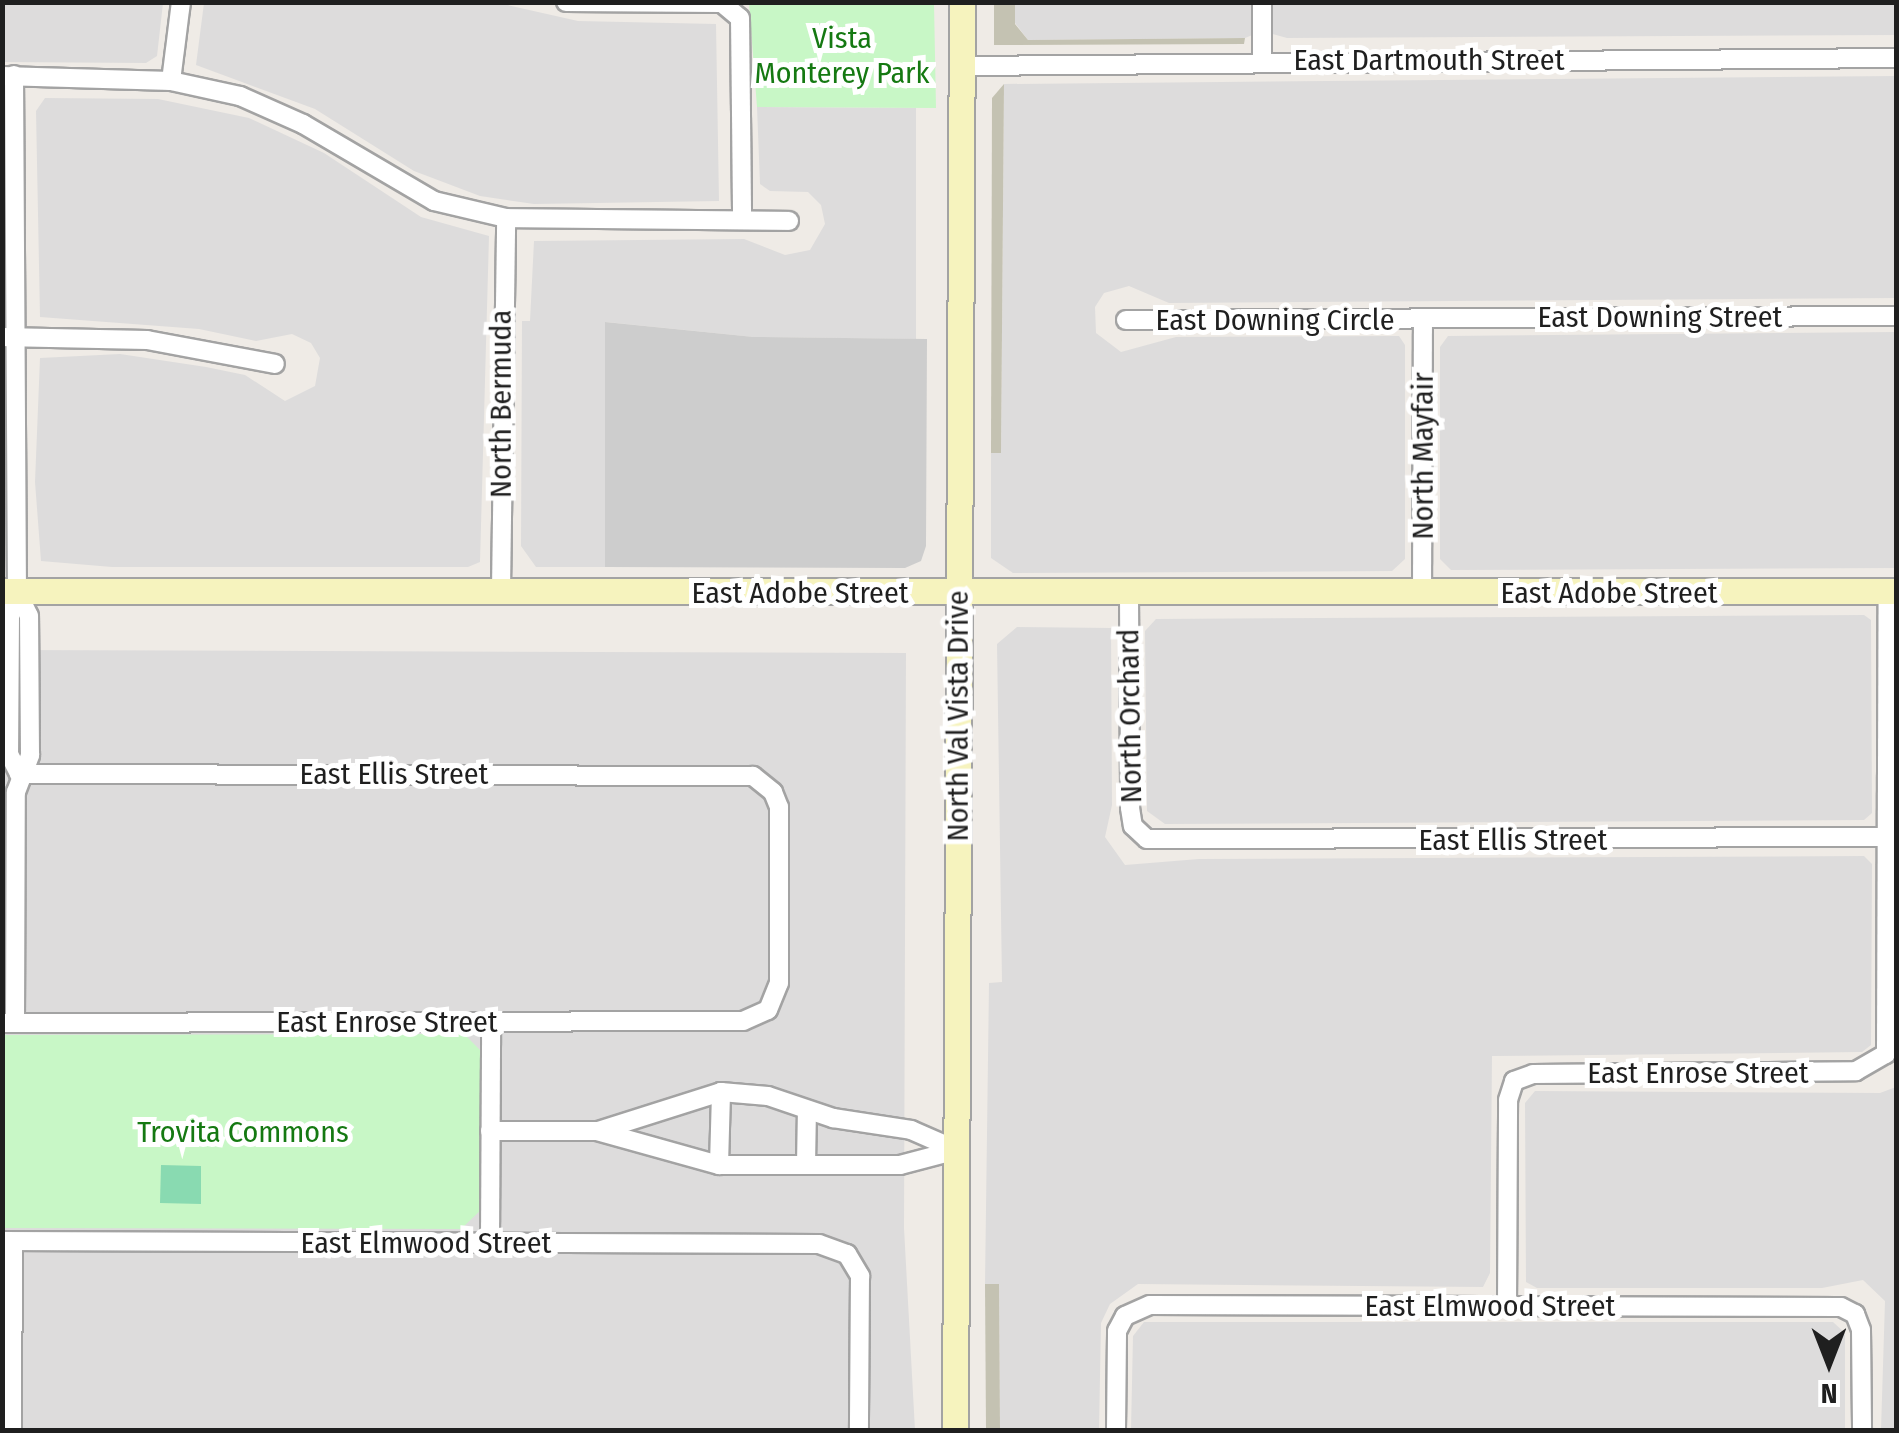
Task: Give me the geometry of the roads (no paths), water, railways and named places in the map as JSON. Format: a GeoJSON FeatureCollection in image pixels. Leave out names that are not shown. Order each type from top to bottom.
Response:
{"type":"FeatureCollection","features":[{"type":"Feature","properties":{"kind":"street"},"geometry":{"type":"LineString","coordinates":[[171,80],[181,2]]}},
{"type":"Feature","properties":{"kind":"street"},"geometry":{"type":"LineString","coordinates":[[566,2],[722,3],[740,18],[742,220]]}},
{"type":"Feature","properties":{"kind":"street","name":"North Val Vista Drive"},"geometry":{"type":"LineString","coordinates":[[955,1430],[962,2]]}},
{"type":"Feature","properties":{"kind":"street"},"geometry":{"type":"LineString","coordinates":[[1262,2],[1262,61]]}},
{"type":"Feature","properties":{"kind":"street","name":"East Dartmouth Street"},"geometry":{"type":"LineString","coordinates":[[962,66],[1896,58]]}},
{"type":"Feature","properties":{"kind":"street"},"geometry":{"type":"LineString","coordinates":[[19,774],[9,754],[8,76],[171,80],[240,96],[303,124],[434,201],[506,218],[789,221]]}},
{"type":"Feature","properties":{"kind":"street","name":"North Bermuda"},"geometry":{"type":"LineString","coordinates":[[501,590],[506,218]]}},
{"type":"Feature","properties":{"kind":"street","name":"East Downing Street"},"geometry":{"type":"LineString","coordinates":[[1423,319],[1896,316]]}},
{"type":"Feature","properties":{"kind":"street","name":"East Downing Circle"},"geometry":{"type":"LineString","coordinates":[[1126,320],[1423,319]]}},
{"type":"Feature","properties":{"kind":"street","name":"North Mayfair"},"geometry":{"type":"LineString","coordinates":[[1422,594],[1423,319]]}},
{"type":"Feature","properties":{"kind":"street"},"geometry":{"type":"LineString","coordinates":[[9,337],[147,340],[275,364]]}},
{"type":"Feature","properties":{"kind":"street","name":"East Adobe Street"},"geometry":{"type":"LineString","coordinates":[[10,591],[501,590],[959,595],[1892,592]]}},
{"type":"Feature","properties":{"kind":"street"},"geometry":{"type":"LineString","coordinates":[[9,1023],[19,774],[30,755],[29,616],[10,591]]}},
{"type":"Feature","properties":{"kind":"street"},"geometry":{"type":"LineString","coordinates":[[1888,838],[1892,592]]}},
{"type":"Feature","properties":{"kind":"street","name":"North Orchard"},"geometry":{"type":"LineString","coordinates":[[1129,595],[1130,808],[1139,834]]}},
{"type":"Feature","properties":{"kind":"street"},"geometry":{"type":"LineString","coordinates":[[10,695],[30,695]]}},
{"type":"Feature","properties":{"kind":"street","name":"East Ellis Street"},"geometry":{"type":"LineString","coordinates":[[19,774],[744,775],[767,785],[778,807],[779,984],[768,1010]]}},
{"type":"Feature","properties":{"kind":"street","name":"East Ellis Street"},"geometry":{"type":"LineString","coordinates":[[1139,834],[1167,842],[1888,838]]}},
{"type":"Feature","properties":{"kind":"street","name":"East Enrose Street"},"geometry":{"type":"LineString","coordinates":[[1507,1307],[1508,1100],[1514,1081],[1533,1074],[1856,1071],[1882,1062],[1890,1038],[1888,838]]}},
{"type":"Feature","properties":{"kind":"street","name":"East Enrose Street"},"geometry":{"type":"LineString","coordinates":[[9,1023],[743,1021],[768,1010]]}},
{"type":"Feature","properties":{"kind":"street"},"geometry":{"type":"LineString","coordinates":[[490,1243],[491,1022]]}},
{"type":"Feature","properties":{"kind":"street"},"geometry":{"type":"LineString","coordinates":[[597,1131],[721,1092],[768,1096],[806,1110],[911,1130],[957,1150]]}},
{"type":"Feature","properties":{"kind":"street"},"geometry":{"type":"LineString","coordinates":[[719,1165],[721,1092]]}},
{"type":"Feature","properties":{"kind":"street"},"geometry":{"type":"LineString","coordinates":[[806,1110],[806,1165]]}},
{"type":"Feature","properties":{"kind":"street"},"geometry":{"type":"LineString","coordinates":[[490,1131],[597,1131],[719,1165],[900,1165],[957,1150]]}},
{"type":"Feature","properties":{"kind":"street"},"geometry":{"type":"LineString","coordinates":[[8,1241],[12,1430]]}},
{"type":"Feature","properties":{"kind":"street","name":"East Elmwood Street"},"geometry":{"type":"LineString","coordinates":[[8,1241],[819,1244],[847,1254],[860,1276],[860,1430]]}},
{"type":"Feature","properties":{"kind":"street","name":"East Elmwood Street"},"geometry":{"type":"LineString","coordinates":[[1116,1430],[1116,1340],[1125,1316],[1150,1305],[1832,1306],[1855,1314],[1862,1339],[1862,1430]]}},
{"type":"Feature","properties":{"kind":"park label","name":"Vista Monterey Park"},"geometry":{"type":"Point","coordinates":[842,55]}},
{"type":"Feature","properties":{"kind":"park label","name":"Trovita Commons"},"geometry":{"type":"Point","coordinates":[243,1132]}}]}
